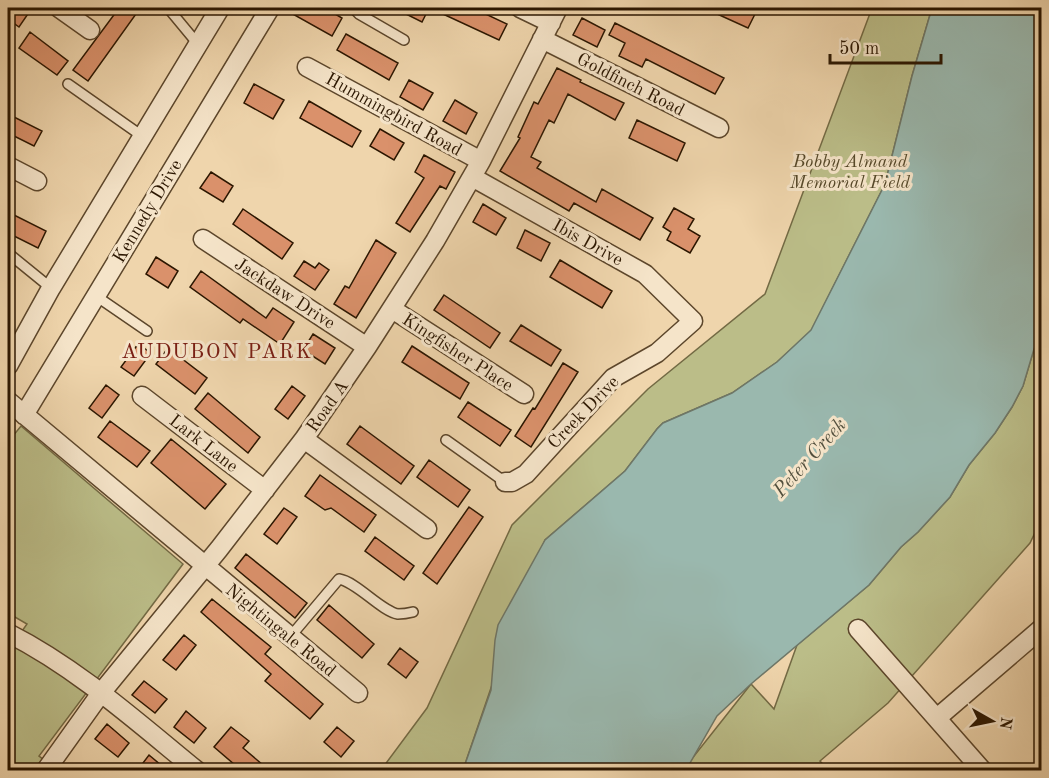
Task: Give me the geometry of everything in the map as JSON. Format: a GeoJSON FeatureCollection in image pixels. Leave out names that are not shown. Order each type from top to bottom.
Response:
{"type":"FeatureCollection","features":[{"type":"Feature","properties":{"kind":"street"},"geometry":{"type":"LineString","coordinates":[[59,8],[90,30]]}},
{"type":"Feature","properties":{"kind":"street"},"geometry":{"type":"LineString","coordinates":[[8,366],[51,288],[220,8]]}},
{"type":"Feature","properties":{"kind":"street","name":"Kennedy Drive"},"geometry":{"type":"LineString","coordinates":[[204,566],[13,407],[96,296],[270,8]]}},
{"type":"Feature","properties":{"kind":"street","name":"Goldfinch Road"},"geometry":{"type":"LineString","coordinates":[[520,8],[550,23],[719,128]]}},
{"type":"Feature","properties":{"kind":"street","name":"Road A"},"geometry":{"type":"LineString","coordinates":[[46,771],[101,693],[304,439],[368,347],[435,241],[481,161],[550,23]]}},
{"type":"Feature","properties":{"kind":"street","name":"Hummingbird Road"},"geometry":{"type":"LineString","coordinates":[[307,67],[481,161]]}},
{"type":"Feature","properties":{"kind":"street"},"geometry":{"type":"LineString","coordinates":[[8,166],[37,181]]}},
{"type":"Feature","properties":{"kind":"street","name":"Ibis Drive"},"geometry":{"type":"LineString","coordinates":[[472,177],[645,274],[693,321]]}},
{"type":"Feature","properties":{"kind":"street","name":"Jackdaw Drive"},"geometry":{"type":"LineString","coordinates":[[203,239],[368,347]]}},
{"type":"Feature","properties":{"kind":"street","name":"Kingfisher Place"},"geometry":{"type":"LineString","coordinates":[[392,309],[524,394]]}},
{"type":"Feature","properties":{"kind":"street","name":"Creek Drive"},"geometry":{"type":"LineString","coordinates":[[505,482],[512,482],[526,474],[613,378],[657,353],[693,321]]}},
{"type":"Feature","properties":{"kind":"street","name":"Lark Lane"},"geometry":{"type":"LineString","coordinates":[[142,396],[265,490]]}},
{"type":"Feature","properties":{"kind":"street"},"geometry":{"type":"LineString","coordinates":[[304,439],[427,530]]}},
{"type":"Feature","properties":{"kind":"street","name":"Nightingale Road"},"geometry":{"type":"LineString","coordinates":[[204,566],[358,693]]}},
{"type":"Feature","properties":{"kind":"street"},"geometry":{"type":"LineString","coordinates":[[937,718],[1041,628]]}},
{"type":"Feature","properties":{"kind":"street"},"geometry":{"type":"LineString","coordinates":[[858,629],[982,771]]}},
{"type":"Feature","properties":{"kind":"street"},"geometry":{"type":"LineString","coordinates":[[8,633],[49,655],[101,693],[196,771]]}},
{"type":"Feature","properties":{"kind":"lane"},"geometry":{"type":"LineString","coordinates":[[168,8],[197,43]]}},
{"type":"Feature","properties":{"kind":"lane"},"geometry":{"type":"LineString","coordinates":[[353,8],[359,14],[404,40]]}},
{"type":"Feature","properties":{"kind":"lane"},"geometry":{"type":"LineString","coordinates":[[68,84],[142,136]]}},
{"type":"Feature","properties":{"kind":"lane"},"geometry":{"type":"LineString","coordinates":[[8,253],[51,288]]}},
{"type":"Feature","properties":{"kind":"lane"},"geometry":{"type":"LineString","coordinates":[[96,296],[147,331]]}},
{"type":"Feature","properties":{"kind":"lane"},"geometry":{"type":"LineString","coordinates":[[446,440],[505,482]]}},
{"type":"Feature","properties":{"kind":"lane"},"geometry":{"type":"LineString","coordinates":[[290,637],[339,579],[346,580],[397,614],[413,612]]}},
{"type":"Feature","properties":{"kind":"green space","name":"Bobby Almand Memorial Field"},"geometry":{"type":"Polygon","coordinates":[[[872,8],[932,8],[885,184],[811,331],[777,362],[732,393],[663,423],[625,471],[545,540],[463,770],[381,770],[427,708],[512,525],[648,389],[765,294],[872,8]]]}},
{"type":"Feature","properties":{"kind":"green space"},"geometry":{"type":"Polygon","coordinates":[[[1041,335],[1041,520],[1030,543],[888,703],[820,761],[828,770],[683,770],[751,684],[774,709],[797,645],[869,585],[901,547],[950,497],[969,465],[995,433],[1012,407],[1023,386],[1034,349],[1041,335]]]}},
{"type":"Feature","properties":{"kind":"green space"},"geometry":{"type":"Polygon","coordinates":[[[21,426],[183,564],[39,756],[57,770],[8,770],[8,651],[27,624],[8,613],[8,442],[21,426]]]}},
{"type":"Feature","properties":{"kind":"water","name":"Peter Creek"},"geometry":{"type":"Polygon","coordinates":[[[932,8],[1041,8],[1041,335],[1034,349],[1023,386],[1012,407],[995,433],[969,465],[950,497],[901,547],[869,585],[751,684],[717,716],[686,770],[463,770],[491,690],[498,625],[545,540],[625,471],[663,423],[732,393],[777,362],[811,330],[885,184],[932,8]]]}},
{"type":"Feature","properties":{"kind":"building"},"geometry":{"type":"Polygon","coordinates":[[[8,8],[32,8],[19,27],[8,19],[8,8]]]}},
{"type":"Feature","properties":{"kind":"building"},"geometry":{"type":"Polygon","coordinates":[[[119,8],[127,8],[136,14],[88,81],[73,70],[119,8]]]}},
{"type":"Feature","properties":{"kind":"building"},"geometry":{"type":"Polygon","coordinates":[[[282,8],[325,8],[342,18],[332,36],[282,8]]]}},
{"type":"Feature","properties":{"kind":"building"},"geometry":{"type":"Polygon","coordinates":[[[394,8],[429,8],[422,22],[394,8]]]}},
{"type":"Feature","properties":{"kind":"building"},"geometry":{"type":"Polygon","coordinates":[[[430,8],[473,8],[507,24],[499,40],[430,8]]]}},
{"type":"Feature","properties":{"kind":"building"},"geometry":{"type":"Polygon","coordinates":[[[704,8],[758,8],[748,28],[704,8]]]}},
{"type":"Feature","properties":{"kind":"building"},"geometry":{"type":"Polygon","coordinates":[[[582,18],[605,30],[597,47],[573,35],[582,18]]]}},
{"type":"Feature","properties":{"kind":"building"},"geometry":{"type":"Polygon","coordinates":[[[615,23],[724,78],[715,94],[646,59],[642,67],[619,56],[625,43],[609,35],[615,23]]]}},
{"type":"Feature","properties":{"kind":"building"},"geometry":{"type":"Polygon","coordinates":[[[30,32],[68,61],[57,75],[19,48],[30,32]]]}},
{"type":"Feature","properties":{"kind":"building"},"geometry":{"type":"Polygon","coordinates":[[[346,34],[398,63],[389,80],[337,50],[346,34]]]}},
{"type":"Feature","properties":{"kind":"building"},"geometry":{"type":"Polygon","coordinates":[[[557,68],[624,103],[615,120],[568,94],[554,123],[549,120],[531,157],[541,162],[537,168],[596,202],[602,189],[653,218],[640,240],[574,203],[569,211],[500,171],[520,138],[518,137],[534,102],[538,104],[557,68]]]}},
{"type":"Feature","properties":{"kind":"building"},"geometry":{"type":"Polygon","coordinates":[[[409,80],[433,93],[423,110],[400,97],[409,80]]]}},
{"type":"Feature","properties":{"kind":"building"},"geometry":{"type":"Polygon","coordinates":[[[254,84],[284,100],[273,119],[244,103],[254,84]]]}},
{"type":"Feature","properties":{"kind":"building"},"geometry":{"type":"Polygon","coordinates":[[[455,100],[477,113],[466,134],[443,121],[455,100]]]}},
{"type":"Feature","properties":{"kind":"building"},"geometry":{"type":"Polygon","coordinates":[[[309,101],[361,131],[352,147],[300,118],[309,101]]]}},
{"type":"Feature","properties":{"kind":"building"},"geometry":{"type":"Polygon","coordinates":[[[8,114],[42,131],[34,146],[8,133],[8,114]]]}},
{"type":"Feature","properties":{"kind":"building"},"geometry":{"type":"Polygon","coordinates":[[[637,120],[685,143],[677,161],[629,138],[637,120]]]}},
{"type":"Feature","properties":{"kind":"building"},"geometry":{"type":"Polygon","coordinates":[[[380,129],[404,143],[394,160],[370,146],[380,129]]]}},
{"type":"Feature","properties":{"kind":"building"},"geometry":{"type":"Polygon","coordinates":[[[424,155],[455,172],[446,189],[440,186],[410,232],[396,223],[424,178],[415,172],[424,155]]]}},
{"type":"Feature","properties":{"kind":"building"},"geometry":{"type":"Polygon","coordinates":[[[211,172],[233,186],[223,202],[200,188],[211,172]]]}},
{"type":"Feature","properties":{"kind":"building"},"geometry":{"type":"Polygon","coordinates":[[[483,204],[506,218],[496,235],[473,222],[483,204]]]}},
{"type":"Feature","properties":{"kind":"building"},"geometry":{"type":"Polygon","coordinates":[[[674,208],[694,219],[688,229],[700,236],[690,253],[667,240],[671,232],[663,227],[674,208]]]}},
{"type":"Feature","properties":{"kind":"building"},"geometry":{"type":"Polygon","coordinates":[[[243,209],[293,243],[282,259],[233,224],[243,209]]]}},
{"type":"Feature","properties":{"kind":"building"},"geometry":{"type":"Polygon","coordinates":[[[8,212],[46,231],[38,248],[8,233],[8,212]]]}},
{"type":"Feature","properties":{"kind":"building"},"geometry":{"type":"Polygon","coordinates":[[[525,230],[550,243],[541,261],[517,248],[525,230]]]}},
{"type":"Feature","properties":{"kind":"building"},"geometry":{"type":"Polygon","coordinates":[[[376,240],[396,253],[356,318],[334,304],[345,286],[349,288],[376,240]]]}},
{"type":"Feature","properties":{"kind":"building"},"geometry":{"type":"Polygon","coordinates":[[[156,257],[178,271],[168,288],[146,274],[156,257]]]}},
{"type":"Feature","properties":{"kind":"building"},"geometry":{"type":"Polygon","coordinates":[[[560,260],[612,291],[602,308],[550,277],[560,260]]]}},
{"type":"Feature","properties":{"kind":"building"},"geometry":{"type":"Polygon","coordinates":[[[304,261],[315,268],[319,263],[329,270],[315,290],[294,276],[304,261]]]}},
{"type":"Feature","properties":{"kind":"building"},"geometry":{"type":"Polygon","coordinates":[[[201,271],[266,318],[273,308],[294,322],[280,344],[243,319],[240,323],[190,287],[201,271]]]}},
{"type":"Feature","properties":{"kind":"building"},"geometry":{"type":"Polygon","coordinates":[[[444,295],[500,333],[490,348],[434,310],[444,295]]]}},
{"type":"Feature","properties":{"kind":"building"},"geometry":{"type":"Polygon","coordinates":[[[521,325],[561,350],[551,366],[510,341],[521,325]]]}},
{"type":"Feature","properties":{"kind":"building"},"geometry":{"type":"Polygon","coordinates":[[[313,334],[335,348],[325,364],[303,350],[313,334]]]}},
{"type":"Feature","properties":{"kind":"building"},"geometry":{"type":"Polygon","coordinates":[[[138,344],[151,353],[134,376],[121,367],[138,344]]]}},
{"type":"Feature","properties":{"kind":"building"},"geometry":{"type":"Polygon","coordinates":[[[412,346],[469,383],[460,399],[402,362],[412,346]]]}},
{"type":"Feature","properties":{"kind":"building"},"geometry":{"type":"Polygon","coordinates":[[[168,348],[207,378],[195,394],[156,364],[168,348]]]}},
{"type":"Feature","properties":{"kind":"building"},"geometry":{"type":"Polygon","coordinates":[[[563,363],[578,372],[531,447],[515,436],[533,408],[535,409],[563,363]]]}},
{"type":"Feature","properties":{"kind":"building"},"geometry":{"type":"Polygon","coordinates":[[[106,385],[119,395],[102,418],[89,408],[106,385]]]}},
{"type":"Feature","properties":{"kind":"building"},"geometry":{"type":"Polygon","coordinates":[[[292,386],[305,396],[288,419],[275,409],[292,386]]]}},
{"type":"Feature","properties":{"kind":"building"},"geometry":{"type":"Polygon","coordinates":[[[208,393],[260,437],[248,453],[195,409],[208,393]]]}},
{"type":"Feature","properties":{"kind":"building"},"geometry":{"type":"Polygon","coordinates":[[[468,402],[511,430],[500,446],[458,417],[468,402]]]}},
{"type":"Feature","properties":{"kind":"building"},"geometry":{"type":"Polygon","coordinates":[[[110,421],[150,451],[137,467],[98,437],[110,421]]]}},
{"type":"Feature","properties":{"kind":"building"},"geometry":{"type":"Polygon","coordinates":[[[360,426],[414,466],[401,484],[347,444],[360,426]]]}},
{"type":"Feature","properties":{"kind":"building"},"geometry":{"type":"Polygon","coordinates":[[[171,439],[226,484],[205,509],[151,463],[171,439]]]}},
{"type":"Feature","properties":{"kind":"building"},"geometry":{"type":"Polygon","coordinates":[[[429,460],[470,490],[458,507],[417,477],[429,460]]]}},
{"type":"Feature","properties":{"kind":"building"},"geometry":{"type":"Polygon","coordinates":[[[320,475],[376,515],[364,532],[331,508],[325,510],[305,496],[320,475]]]}},
{"type":"Feature","properties":{"kind":"building"},"geometry":{"type":"Polygon","coordinates":[[[469,507],[483,517],[437,584],[423,573],[469,507]]]}},
{"type":"Feature","properties":{"kind":"building"},"geometry":{"type":"Polygon","coordinates":[[[284,508],[297,517],[277,544],[264,534],[284,508]]]}},
{"type":"Feature","properties":{"kind":"building"},"geometry":{"type":"Polygon","coordinates":[[[375,537],[414,566],[404,580],[365,551],[375,537]]]}},
{"type":"Feature","properties":{"kind":"building"},"geometry":{"type":"Polygon","coordinates":[[[246,554],[307,603],[295,618],[235,568],[246,554]]]}},
{"type":"Feature","properties":{"kind":"building"},"geometry":{"type":"Polygon","coordinates":[[[212,599],[271,647],[265,654],[323,704],[310,719],[265,681],[271,674],[201,612],[212,599]]]}},
{"type":"Feature","properties":{"kind":"building"},"geometry":{"type":"Polygon","coordinates":[[[329,605],[374,644],[362,658],[317,620],[329,605]]]}},
{"type":"Feature","properties":{"kind":"building"},"geometry":{"type":"Polygon","coordinates":[[[184,635],[196,645],[176,670],[163,660],[184,635]]]}},
{"type":"Feature","properties":{"kind":"building"},"geometry":{"type":"Polygon","coordinates":[[[400,648],[418,662],[406,678],[388,664],[400,648]]]}},
{"type":"Feature","properties":{"kind":"building"},"geometry":{"type":"Polygon","coordinates":[[[144,681],[167,699],[155,713],[132,695],[144,681]]]}},
{"type":"Feature","properties":{"kind":"building"},"geometry":{"type":"Polygon","coordinates":[[[186,711],[206,728],[194,743],[174,727],[186,711]]]}},
{"type":"Feature","properties":{"kind":"building"},"geometry":{"type":"Polygon","coordinates":[[[107,724],[129,743],[118,757],[95,739],[107,724]]]}},
{"type":"Feature","properties":{"kind":"building"},"geometry":{"type":"Polygon","coordinates":[[[231,727],[249,741],[243,748],[270,771],[242,771],[214,747],[231,727]]]}},
{"type":"Feature","properties":{"kind":"building"},"geometry":{"type":"Polygon","coordinates":[[[337,727],[354,741],[341,757],[324,742],[337,727]]]}},
{"type":"Feature","properties":{"kind":"building"},"geometry":{"type":"Polygon","coordinates":[[[149,755],[168,771],[137,771],[149,755]]]}},
{"type":"Feature","properties":{"kind":"district","name":"AUDUBON PARK"},"geometry":{"type":"Point","coordinates":[217,351]}}]}
